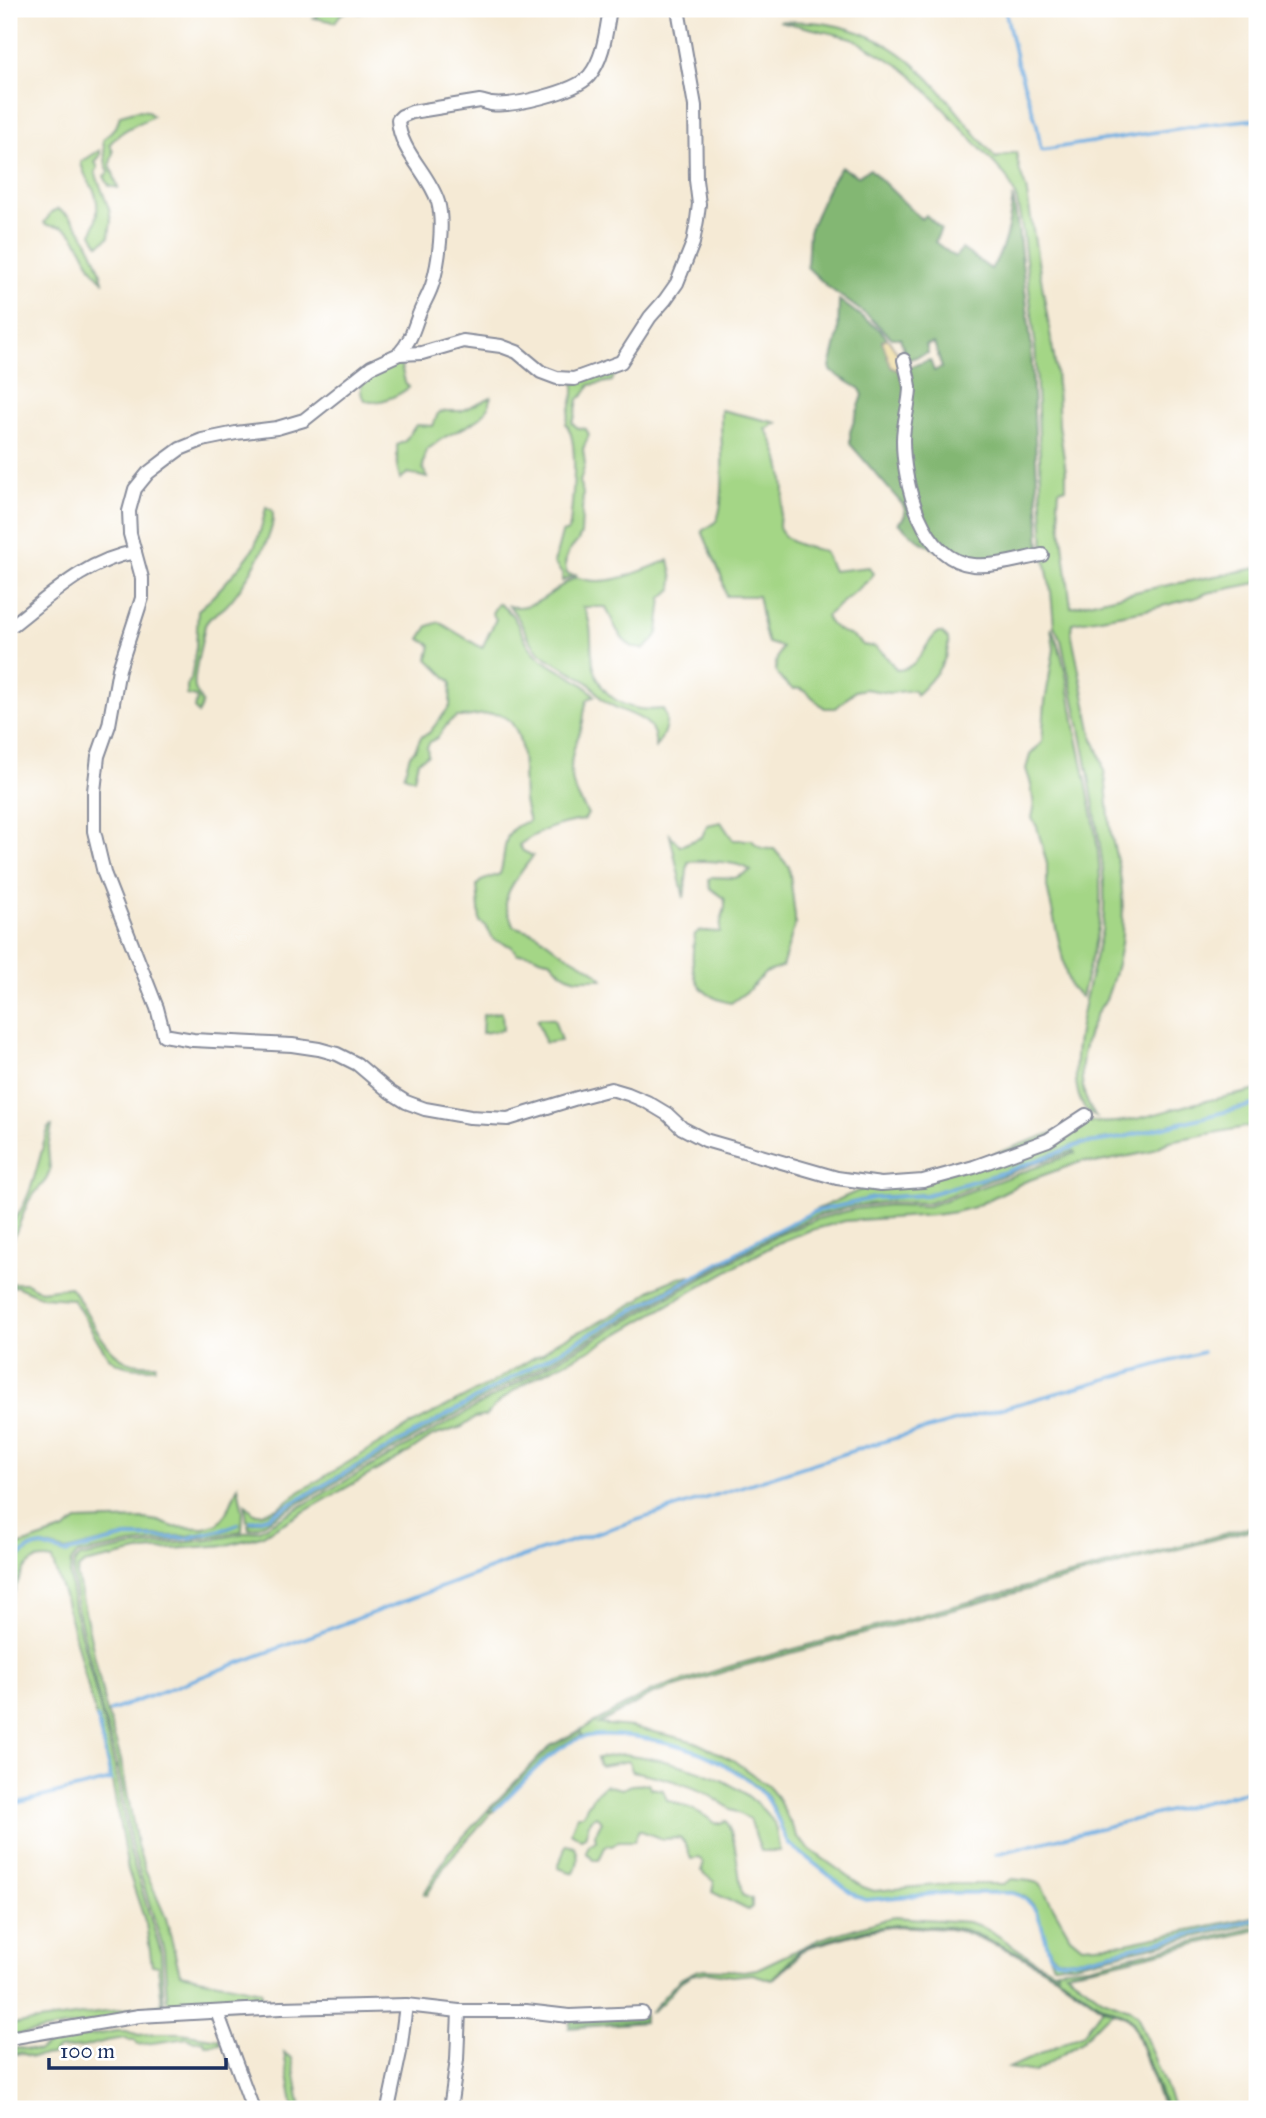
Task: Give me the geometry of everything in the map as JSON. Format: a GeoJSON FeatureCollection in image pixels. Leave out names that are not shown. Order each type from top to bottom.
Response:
{"type":"FeatureCollection","features":[{"type":"Feature","properties":{"kind":"street"},"geometry":{"type":"LineString","coordinates":[[610,9],[603,50],[589,76],[580,83],[528,101],[490,104],[480,101],[412,112],[398,120],[398,130],[409,153],[438,201],[440,218],[439,253],[433,282],[410,341],[399,354],[371,367],[304,420],[277,428],[202,440],[180,449],[148,473],[135,489],[129,511],[130,534],[142,578],[142,598],[119,668],[109,725],[98,756],[94,791],[94,831],[104,873],[157,1008],[164,1035],[207,1041],[319,1049],[337,1054],[357,1065],[406,1102],[425,1109],[470,1117],[508,1119],[611,1089],[647,1102],[667,1114],[682,1128],[705,1140],[837,1178],[881,1184],[923,1181],[974,1167],[1048,1140],[1086,1115]]}},
{"type":"Feature","properties":{"kind":"street"},"geometry":{"type":"LineString","coordinates":[[399,354],[422,354],[463,341],[501,346],[517,352],[541,372],[557,378],[574,379],[621,362],[650,317],[677,283],[693,243],[697,220],[699,204],[695,106],[678,9]]}},
{"type":"Feature","properties":{"kind":"street"},"geometry":{"type":"LineString","coordinates":[[904,360],[910,387],[903,431],[905,460],[912,497],[929,535],[937,546],[954,560],[975,565],[1042,555]]}},
{"type":"Feature","properties":{"kind":"street"},"geometry":{"type":"LineString","coordinates":[[9,625],[35,608],[54,590],[81,574],[110,558],[135,552]]}},
{"type":"Feature","properties":{"kind":"street"},"geometry":{"type":"LineString","coordinates":[[388,2109],[400,2052],[406,2005]]}},
{"type":"Feature","properties":{"kind":"street"},"geometry":{"type":"LineString","coordinates":[[9,2038],[139,2016],[281,2008],[406,2005],[459,2011],[516,2011],[569,2016],[642,2013]]}},
{"type":"Feature","properties":{"kind":"street"},"geometry":{"type":"LineString","coordinates":[[450,2109],[457,2060],[459,2011]]}},
{"type":"Feature","properties":{"kind":"street"},"geometry":{"type":"LineString","coordinates":[[217,2012],[253,2109]]}},
{"type":"Feature","properties":{"kind":"green space"},"geometry":{"type":"Polygon","coordinates":[[[320,9],[369,9],[360,13],[350,10],[341,14],[335,22],[314,18],[320,9]]]}},
{"type":"Feature","properties":{"kind":"green space"},"geometry":{"type":"Polygon","coordinates":[[[779,21],[828,24],[858,32],[883,43],[905,57],[924,74],[996,158],[1016,152],[1026,188],[1056,369],[1059,425],[1066,472],[1066,488],[1059,490],[1058,503],[1071,607],[1257,568],[1257,583],[1207,593],[1146,610],[1072,623],[1071,631],[1093,739],[1102,761],[1111,833],[1120,875],[1123,914],[1114,975],[1107,997],[1091,1027],[1083,1053],[1084,1093],[1096,1117],[1083,1105],[1077,1085],[1076,1059],[1085,1000],[1102,930],[1103,871],[1084,748],[1061,640],[1054,626],[1044,554],[1035,342],[1016,196],[1006,176],[916,79],[900,66],[852,38],[779,21]]]}},
{"type":"Feature","properties":{"kind":"green space"},"geometry":{"type":"Polygon","coordinates":[[[138,110],[147,111],[153,116],[124,131],[110,144],[113,152],[110,164],[118,188],[109,186],[104,176],[109,172],[103,140],[117,125],[120,115],[138,110]]]}},
{"type":"Feature","properties":{"kind":"green space"},"geometry":{"type":"Polygon","coordinates":[[[100,150],[100,156],[95,162],[98,168],[95,172],[111,221],[109,237],[99,245],[92,234],[96,200],[81,162],[100,150]]]}},
{"type":"Feature","properties":{"kind":"green space"},"geometry":{"type":"Polygon","coordinates":[[[841,167],[858,176],[870,169],[921,219],[926,215],[941,229],[935,242],[955,257],[962,249],[991,269],[1003,244],[1013,197],[1031,343],[1040,551],[975,562],[946,551],[919,511],[908,459],[909,367],[930,360],[934,371],[942,368],[934,343],[926,345],[928,353],[907,360],[900,338],[892,338],[807,267],[809,231],[828,187],[841,167]]]}},
{"type":"Feature","properties":{"kind":"green space"},"geometry":{"type":"Polygon","coordinates":[[[57,209],[65,213],[80,229],[97,262],[103,281],[69,231],[44,223],[57,209]]]}},
{"type":"Feature","properties":{"kind":"green space"},"geometry":{"type":"Polygon","coordinates":[[[839,300],[887,338],[882,341],[899,371],[907,395],[903,460],[935,549],[921,542],[898,523],[905,515],[903,505],[850,444],[850,432],[863,395],[860,389],[832,372],[830,367],[838,335],[839,300]]]}},
{"type":"Feature","properties":{"kind":"green space"},"geometry":{"type":"Polygon","coordinates":[[[399,358],[405,382],[409,387],[380,401],[367,401],[363,398],[361,382],[373,370],[399,358]]]}},
{"type":"Feature","properties":{"kind":"green space"},"geometry":{"type":"Polygon","coordinates":[[[623,364],[612,381],[590,385],[578,399],[572,423],[578,428],[586,429],[589,435],[583,449],[585,464],[580,482],[583,493],[581,534],[569,551],[565,565],[567,574],[575,575],[562,581],[562,574],[554,563],[562,533],[568,531],[570,525],[574,457],[566,424],[574,394],[574,383],[623,364]]]}},
{"type":"Feature","properties":{"kind":"green space"},"geometry":{"type":"Polygon","coordinates":[[[491,397],[486,411],[480,417],[426,450],[423,467],[427,478],[408,473],[400,479],[397,445],[405,441],[416,425],[433,426],[438,413],[461,411],[491,397]]]}},
{"type":"Feature","properties":{"kind":"green space"},"geometry":{"type":"Polygon","coordinates":[[[721,410],[777,423],[766,429],[777,451],[782,475],[784,492],[779,527],[784,535],[800,545],[824,551],[833,571],[869,567],[873,573],[870,579],[826,616],[833,627],[863,645],[875,647],[897,670],[911,666],[937,633],[942,633],[948,639],[943,663],[916,695],[914,690],[889,693],[865,689],[855,691],[836,708],[825,708],[802,689],[793,689],[778,676],[776,661],[782,647],[768,643],[758,596],[726,596],[722,578],[702,531],[716,521],[721,500],[721,410]]]}},
{"type":"Feature","properties":{"kind":"green space"},"geometry":{"type":"Polygon","coordinates":[[[266,507],[272,510],[273,519],[265,546],[232,600],[205,625],[195,676],[195,688],[202,703],[198,714],[194,708],[196,697],[187,695],[187,685],[191,679],[196,647],[198,610],[227,581],[253,549],[266,507]]]}},
{"type":"Feature","properties":{"kind":"green space"},"geometry":{"type":"Polygon","coordinates":[[[669,560],[672,589],[662,598],[658,633],[644,649],[624,641],[606,607],[583,607],[590,624],[594,668],[606,691],[624,705],[649,710],[663,709],[666,724],[655,749],[655,737],[645,722],[610,705],[586,681],[542,654],[509,606],[528,606],[576,577],[612,580],[669,560]]]}},
{"type":"Feature","properties":{"kind":"green space"},"geometry":{"type":"Polygon","coordinates":[[[498,603],[513,616],[537,655],[582,683],[595,696],[586,702],[571,761],[573,785],[588,814],[584,820],[550,828],[519,845],[523,851],[533,856],[511,887],[506,900],[507,908],[513,926],[537,934],[603,979],[577,979],[561,972],[550,960],[517,954],[511,946],[494,940],[485,925],[480,922],[477,885],[500,874],[508,835],[519,825],[529,821],[524,800],[522,752],[515,729],[509,720],[495,714],[457,717],[430,742],[427,747],[428,755],[418,761],[414,779],[404,775],[410,755],[421,737],[429,733],[450,706],[451,682],[428,659],[431,645],[420,639],[428,626],[439,622],[482,648],[496,619],[492,613],[498,603]]]}},
{"type":"Feature","properties":{"kind":"green space"},"geometry":{"type":"Polygon","coordinates":[[[1051,627],[1067,679],[1099,864],[1099,919],[1081,997],[1071,988],[1066,974],[1047,887],[1047,864],[1032,818],[1034,808],[1026,769],[1030,755],[1042,742],[1045,702],[1054,649],[1051,627]]]}},
{"type":"Feature","properties":{"kind":"green space"},"geometry":{"type":"Polygon","coordinates":[[[721,822],[733,840],[752,840],[762,848],[774,849],[789,867],[795,916],[782,967],[765,973],[749,990],[731,1003],[708,994],[700,987],[693,969],[695,934],[700,931],[720,932],[724,898],[710,888],[709,880],[712,877],[735,878],[751,871],[730,863],[688,862],[684,898],[670,835],[680,846],[702,837],[707,825],[721,822]]]}},
{"type":"Feature","properties":{"kind":"green space"},"geometry":{"type":"Polygon","coordinates":[[[502,1012],[503,1030],[482,1033],[483,1015],[502,1012]]]}},
{"type":"Feature","properties":{"kind":"green space"},"geometry":{"type":"Polygon","coordinates":[[[554,1019],[561,1041],[545,1043],[537,1020],[554,1019]]]}},
{"type":"Feature","properties":{"kind":"green space"},"geometry":{"type":"Polygon","coordinates":[[[1257,1090],[1257,1103],[1116,1138],[1080,1143],[1008,1170],[926,1194],[874,1197],[813,1211],[869,1186],[902,1187],[1086,1121],[1125,1121],[1257,1090]]]}},
{"type":"Feature","properties":{"kind":"green space"},"geometry":{"type":"Polygon","coordinates":[[[1257,1105],[1257,1125],[1170,1141],[1149,1152],[1095,1163],[1083,1161],[1024,1182],[974,1207],[934,1215],[845,1221],[808,1231],[778,1243],[604,1342],[541,1374],[510,1393],[486,1416],[433,1436],[261,1536],[227,1545],[143,1551],[84,1564],[78,1569],[77,1575],[105,1705],[121,1760],[137,1845],[166,1918],[180,1974],[261,1991],[265,2006],[181,2009],[170,2006],[167,1999],[164,1951],[132,1848],[118,1766],[77,1607],[73,1576],[74,1563],[80,1557],[131,1547],[210,1540],[259,1530],[778,1235],[817,1219],[855,1209],[888,1205],[929,1206],[1075,1153],[1074,1151],[1031,1165],[929,1203],[888,1202],[855,1206],[816,1216],[777,1233],[257,1527],[249,1529],[248,1524],[268,1518],[757,1240],[813,1213],[874,1198],[927,1196],[1081,1145],[1257,1105]]]}},
{"type":"Feature","properties":{"kind":"green space"},"geometry":{"type":"Polygon","coordinates":[[[52,1126],[48,1148],[50,1170],[46,1180],[29,1200],[13,1239],[9,1241],[9,1226],[24,1204],[49,1127],[52,1126]]]}},
{"type":"Feature","properties":{"kind":"green space"},"geometry":{"type":"Polygon","coordinates":[[[692,1275],[267,1516],[247,1521],[245,1504],[254,1513],[278,1508],[299,1492],[412,1424],[490,1384],[542,1354],[556,1342],[598,1323],[664,1284],[692,1275]]]}},
{"type":"Feature","properties":{"kind":"green space"},"geometry":{"type":"Polygon","coordinates":[[[13,1283],[26,1283],[41,1291],[70,1287],[104,1342],[113,1351],[122,1359],[133,1363],[156,1364],[155,1368],[127,1366],[112,1360],[72,1299],[42,1297],[16,1286],[9,1288],[13,1283]]]}},
{"type":"Feature","properties":{"kind":"green space"},"geometry":{"type":"Polygon","coordinates":[[[238,1486],[243,1512],[242,1531],[210,1537],[131,1544],[78,1554],[71,1562],[74,1608],[115,1767],[129,1849],[161,1952],[164,2011],[9,2036],[9,2025],[162,2004],[158,1966],[152,1965],[146,1924],[128,1870],[98,1718],[66,1602],[52,1560],[42,1559],[34,1561],[23,1572],[9,1605],[9,1588],[20,1557],[31,1549],[42,1547],[65,1554],[126,1538],[188,1538],[239,1525],[238,1523],[188,1536],[126,1536],[66,1551],[43,1545],[30,1547],[19,1556],[9,1558],[9,1549],[65,1530],[77,1521],[145,1519],[174,1527],[204,1528],[218,1524],[227,1513],[238,1486]]]}},
{"type":"Feature","properties":{"kind":"green space"},"geometry":{"type":"Polygon","coordinates":[[[1257,1525],[1257,1528],[736,1668],[653,1694],[598,1724],[632,1727],[695,1742],[733,1760],[768,1786],[777,1797],[798,1838],[808,1848],[863,1887],[874,1891],[946,1884],[1003,1884],[1012,1879],[1038,1883],[1070,1936],[1082,1946],[1126,1943],[1257,1918],[1083,1958],[1058,1959],[1051,1954],[1035,1908],[1024,1897],[1012,1892],[946,1892],[867,1900],[857,1896],[789,1843],[766,1795],[749,1779],[729,1766],[681,1747],[630,1737],[582,1736],[580,1730],[652,1691],[734,1665],[1257,1525]]]}},
{"type":"Feature","properties":{"kind":"green space"},"geometry":{"type":"Polygon","coordinates":[[[580,1730],[582,1736],[557,1750],[495,1810],[491,1813],[488,1810],[550,1746],[580,1730]]]}},
{"type":"Feature","properties":{"kind":"green space"},"geometry":{"type":"Polygon","coordinates":[[[623,1754],[680,1765],[735,1787],[751,1798],[771,1819],[780,1851],[761,1851],[750,1819],[707,1794],[670,1780],[632,1771],[629,1761],[600,1766],[597,1758],[623,1754]]]}},
{"type":"Feature","properties":{"kind":"green space"},"geometry":{"type":"Polygon","coordinates":[[[649,1784],[650,1788],[663,1790],[667,1800],[699,1812],[716,1824],[726,1821],[735,1847],[742,1895],[752,1899],[752,1907],[748,1910],[712,1892],[714,1882],[702,1871],[703,1862],[699,1858],[691,1859],[680,1838],[662,1839],[639,1830],[634,1841],[619,1841],[612,1846],[606,1845],[599,1860],[593,1860],[586,1852],[589,1845],[596,1841],[595,1834],[602,1821],[596,1816],[590,1820],[585,1837],[581,1839],[571,1832],[577,1815],[583,1815],[598,1791],[605,1785],[622,1789],[632,1785],[649,1784]]]}},
{"type":"Feature","properties":{"kind":"green space"},"geometry":{"type":"Polygon","coordinates":[[[488,1810],[491,1813],[447,1862],[427,1895],[424,1894],[448,1853],[488,1810]]]}},
{"type":"Feature","properties":{"kind":"green space"},"geometry":{"type":"Polygon","coordinates":[[[566,1844],[574,1846],[577,1853],[574,1873],[558,1868],[566,1844]]]}},
{"type":"Feature","properties":{"kind":"green space"},"geometry":{"type":"Polygon","coordinates":[[[893,1917],[968,1922],[981,1926],[1059,1973],[1056,1969],[1089,1966],[1257,1927],[1257,1930],[1066,1972],[1103,1999],[1137,2015],[1174,2109],[1166,2109],[1132,2021],[1127,2016],[1113,2010],[1115,2011],[1102,2020],[1080,2043],[1035,2072],[1009,2068],[1083,2034],[1102,2008],[1111,2009],[1103,2007],[1070,1983],[1016,1952],[966,1930],[897,1925],[868,1929],[802,1948],[772,1980],[753,1974],[732,1976],[708,1972],[691,1975],[680,1982],[663,2002],[649,2013],[680,1979],[696,1971],[757,1969],[820,1939],[893,1917]]]}},
{"type":"Feature","properties":{"kind":"green space"},"geometry":{"type":"Polygon","coordinates":[[[1257,1920],[1257,1923],[1074,1964],[1053,1964],[1049,1955],[1061,1961],[1079,1960],[1257,1920]]]}},
{"type":"Feature","properties":{"kind":"green space"},"geometry":{"type":"Polygon","coordinates":[[[897,1925],[966,1930],[1016,1952],[1070,1983],[1102,2006],[1127,2016],[1132,2024],[1125,2016],[1102,2008],[1058,1977],[1015,1953],[964,1932],[949,1929],[896,1926],[809,1947],[800,1952],[795,1960],[772,1980],[802,1948],[868,1929],[897,1925]]]}},
{"type":"Feature","properties":{"kind":"green space"},"geometry":{"type":"Polygon","coordinates":[[[644,2015],[644,2022],[569,2028],[570,2020],[644,2015]]]}},
{"type":"Feature","properties":{"kind":"green space"},"geometry":{"type":"Polygon","coordinates":[[[1133,2026],[1136,2030],[1166,2109],[1163,2109],[1133,2026]]]}},
{"type":"Feature","properties":{"kind":"green space"},"geometry":{"type":"Polygon","coordinates":[[[117,2031],[139,2035],[180,2033],[219,2039],[221,2044],[205,2045],[204,2040],[192,2041],[188,2038],[138,2045],[134,2040],[126,2038],[84,2047],[58,2049],[51,2055],[9,2055],[9,2049],[38,2051],[53,2042],[117,2031]]]}},
{"type":"Feature","properties":{"kind":"green space"},"geometry":{"type":"Polygon","coordinates":[[[284,2053],[292,2058],[301,2109],[294,2109],[284,2053]]]}},
{"type":"Feature","properties":{"kind":"sand"},"geometry":{"type":"Polygon","coordinates":[[[887,338],[903,361],[907,395],[899,371],[891,367],[882,341],[887,338]]]}},
{"type":"Feature","properties":{"kind":"waterway"},"geometry":{"type":"LineString","coordinates":[[1005,9],[1017,62],[1037,125],[1041,150],[1257,119]]}},
{"type":"Feature","properties":{"kind":"waterway"},"geometry":{"type":"LineString","coordinates":[[251,1521],[268,1517],[757,1240],[813,1212],[874,1198],[926,1195],[1008,1171],[1081,1144],[1116,1139],[1257,1104]]}},
{"type":"Feature","properties":{"kind":"waterway"},"geometry":{"type":"LineString","coordinates":[[110,1711],[522,1557],[871,1445],[1203,1352]]}},
{"type":"Feature","properties":{"kind":"waterway"},"geometry":{"type":"LineString","coordinates":[[9,1585],[19,1556],[31,1548],[42,1546],[65,1553],[126,1537],[188,1538],[238,1524]]}},
{"type":"Feature","properties":{"kind":"waterway"},"geometry":{"type":"LineString","coordinates":[[9,1558],[19,1556]]}},
{"type":"Feature","properties":{"kind":"waterway"},"geometry":{"type":"LineString","coordinates":[[9,1805],[111,1780],[97,1718]]}},
{"type":"Feature","properties":{"kind":"waterway"},"geometry":{"type":"LineString","coordinates":[[495,1809],[543,1762],[564,1746],[588,1736],[634,1737],[693,1750],[741,1775],[769,1801],[789,1844],[857,1897],[866,1900],[946,1893],[1012,1893],[1022,1897],[1035,1909],[1050,1955],[1057,1960],[1083,1959],[1257,1919]]}},
{"type":"Feature","properties":{"kind":"waterway"},"geometry":{"type":"LineString","coordinates":[[996,1854],[1257,1789]]}}]}
